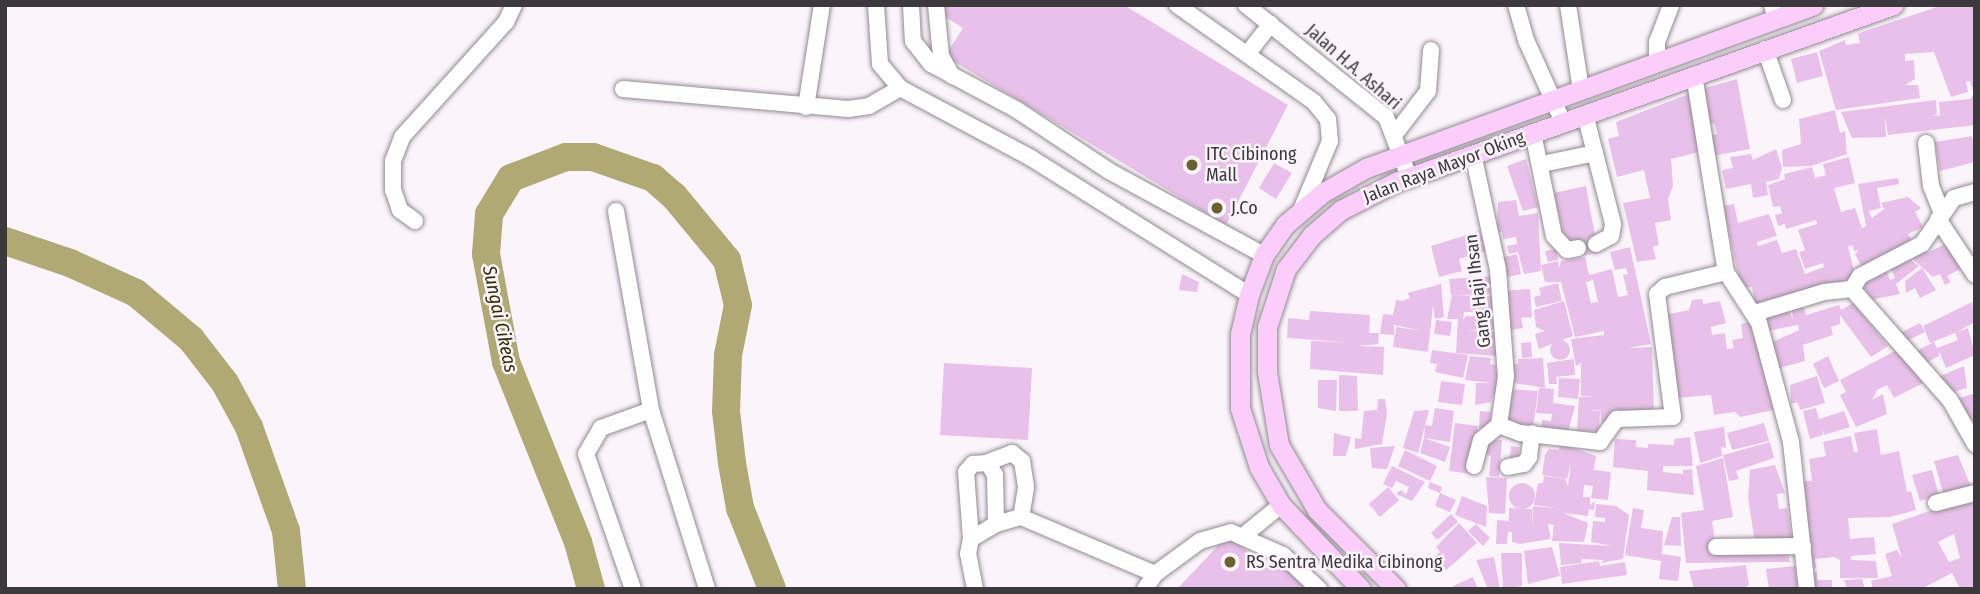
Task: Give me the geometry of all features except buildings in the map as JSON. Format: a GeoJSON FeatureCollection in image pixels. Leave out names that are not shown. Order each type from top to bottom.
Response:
{"type":"FeatureCollection","features":[{"type":"Feature","properties":{"kind":"main road","name":"Jalan Raya Mayor Oking"},"geometry":{"type":"LineString","coordinates":[[1361,589],[1281,505],[1259,467],[1240,408],[1240,334],[1248,295],[1263,259],[1302,208],[1339,182],[1400,154],[1734,35],[1774,12],[1814,5]]}},
{"type":"Feature","properties":{"kind":"main road","name":"Jalan Raya Mayor Oking"},"geometry":{"type":"LineString","coordinates":[[1396,589],[1317,510],[1290,470],[1270,404],[1265,346],[1273,301],[1286,269],[1312,235],[1365,195],[1409,177],[1893,5]]}},
{"type":"Feature","properties":{"kind":"main road"},"geometry":{"type":"LineString","coordinates":[[1734,35],[1742,58]]}},
{"type":"Feature","properties":{"kind":"street"},"geometry":{"type":"LineString","coordinates":[[415,221],[400,210],[393,190],[393,161],[402,136],[506,22],[514,5]]}},
{"type":"Feature","properties":{"kind":"street"},"geometry":{"type":"LineString","coordinates":[[806,107],[822,5]]}},
{"type":"Feature","properties":{"kind":"street"},"geometry":{"type":"LineString","coordinates":[[876,5],[880,64],[900,88],[1031,158],[1248,295]]}},
{"type":"Feature","properties":{"kind":"street"},"geometry":{"type":"LineString","coordinates":[[911,5],[917,51],[954,78],[1017,110],[1109,171],[1263,259]]}},
{"type":"Feature","properties":{"kind":"street"},"geometry":{"type":"LineString","coordinates":[[936,5],[940,56],[954,78]]}},
{"type":"Feature","properties":{"kind":"street"},"geometry":{"type":"LineString","coordinates":[[1177,5],[1314,102],[1328,119],[1330,141],[1302,208]]}},
{"type":"Feature","properties":{"kind":"street","name":"Jalan H.A. Ashari"},"geometry":{"type":"LineString","coordinates":[[1246,5],[1371,104],[1395,134],[1409,177]]}},
{"type":"Feature","properties":{"kind":"street"},"geometry":{"type":"LineString","coordinates":[[1516,5],[1525,40],[1555,99],[1563,122]]}},
{"type":"Feature","properties":{"kind":"street"},"geometry":{"type":"LineString","coordinates":[[1568,5],[1581,90]]}},
{"type":"Feature","properties":{"kind":"street"},"geometry":{"type":"LineString","coordinates":[[1657,64],[1657,42],[1671,5]]}},
{"type":"Feature","properties":{"kind":"street"},"geometry":{"type":"LineString","coordinates":[[1248,53],[1271,24]]}},
{"type":"Feature","properties":{"kind":"street"},"geometry":{"type":"LineString","coordinates":[[1765,49],[1783,100]]}},
{"type":"Feature","properties":{"kind":"street"},"geometry":{"type":"LineString","coordinates":[[1395,134],[1428,91],[1431,50]]}},
{"type":"Feature","properties":{"kind":"street"},"geometry":{"type":"LineString","coordinates":[[1694,75],[1718,205],[1726,272],[1755,313],[1791,442],[1807,589]]}},
{"type":"Feature","properties":{"kind":"street"},"geometry":{"type":"LineString","coordinates":[[623,89],[806,107],[858,109],[900,88]]}},
{"type":"Feature","properties":{"kind":"street"},"geometry":{"type":"LineString","coordinates":[[1585,114],[1613,224],[1611,236],[1596,244]]}},
{"type":"Feature","properties":{"kind":"street"},"geometry":{"type":"LineString","coordinates":[[1533,133],[1542,164],[1554,236],[1567,250],[1578,248]]}},
{"type":"Feature","properties":{"kind":"street"},"geometry":{"type":"LineString","coordinates":[[1926,143],[1931,186],[1940,216],[1975,275]]}},
{"type":"Feature","properties":{"kind":"street"},"geometry":{"type":"LineString","coordinates":[[1542,164],[1595,153]]}},
{"type":"Feature","properties":{"kind":"street","name":"Gang Haji Ihsan"},"geometry":{"type":"LineString","coordinates":[[1473,154],[1502,304],[1506,376],[1499,425]]}},
{"type":"Feature","properties":{"kind":"street"},"geometry":{"type":"LineString","coordinates":[[1852,289],[1858,276],[1922,244],[1954,198],[1975,191]]}},
{"type":"Feature","properties":{"kind":"street"},"geometry":{"type":"LineString","coordinates":[[616,211],[651,410],[707,589]]}},
{"type":"Feature","properties":{"kind":"street"},"geometry":{"type":"LineString","coordinates":[[1474,466],[1480,440],[1499,425],[1532,433],[1600,442],[1617,419],[1673,417],[1657,294],[1665,287],[1726,272]]}},
{"type":"Feature","properties":{"kind":"street"},"geometry":{"type":"LineString","coordinates":[[1755,313],[1824,292],[1852,289]]}},
{"type":"Feature","properties":{"kind":"street"},"geometry":{"type":"LineString","coordinates":[[1852,289],[1950,400],[1975,444]]}},
{"type":"Feature","properties":{"kind":"street"},"geometry":{"type":"LineString","coordinates":[[633,589],[586,454],[601,428],[651,410]]}},
{"type":"Feature","properties":{"kind":"street"},"geometry":{"type":"LineString","coordinates":[[1508,467],[1524,464],[1529,457],[1532,433]]}},
{"type":"Feature","properties":{"kind":"street"},"geometry":{"type":"LineString","coordinates":[[975,589],[968,554],[971,539],[967,468],[1013,453],[1022,461],[1026,487],[1021,517]]}},
{"type":"Feature","properties":{"kind":"street"},"geometry":{"type":"LineString","coordinates":[[986,463],[995,475],[996,524]]}},
{"type":"Feature","properties":{"kind":"street"},"geometry":{"type":"LineString","coordinates":[[1936,503],[1975,494]]}},
{"type":"Feature","properties":{"kind":"street"},"geometry":{"type":"LineString","coordinates":[[1243,536],[1281,505]]}},
{"type":"Feature","properties":{"kind":"street"},"geometry":{"type":"LineString","coordinates":[[971,539],[996,524],[1021,517],[1155,574]]}},
{"type":"Feature","properties":{"kind":"street"},"geometry":{"type":"LineString","coordinates":[[1145,589],[1155,574],[1212,536],[1231,532],[1283,555],[1319,589]]}},
{"type":"Feature","properties":{"kind":"street"},"geometry":{"type":"LineString","coordinates":[[1716,547],[1803,546]]}},
{"type":"Feature","properties":{"kind":"waterway","name":"Sungai Cikeas"},"geometry":{"type":"LineString","coordinates":[[591,589],[578,542],[506,362],[486,254],[489,214],[511,178],[566,157],[593,157],[653,178],[674,196],[727,260],[738,305],[728,355],[726,411],[732,463],[740,508],[772,589]]}},
{"type":"Feature","properties":{"kind":"waterway","name":"Sungai Cikeas"},"geometry":{"type":"LineString","coordinates":[[5,241],[70,263],[136,293],[191,339],[225,383],[249,427],[286,531],[292,589]]}},
{"type":"Feature","properties":{"kind":"place","name":"ITC Cibinong Mall"},"geometry":{"type":"Point","coordinates":[1192,165]}},
{"type":"Feature","properties":{"kind":"place","name":"J.Co"},"geometry":{"type":"Point","coordinates":[1217,208]}},
{"type":"Feature","properties":{"kind":"place","name":"RS Sentra Medika Cibinong"},"geometry":{"type":"Point","coordinates":[1230,562]}}]}
